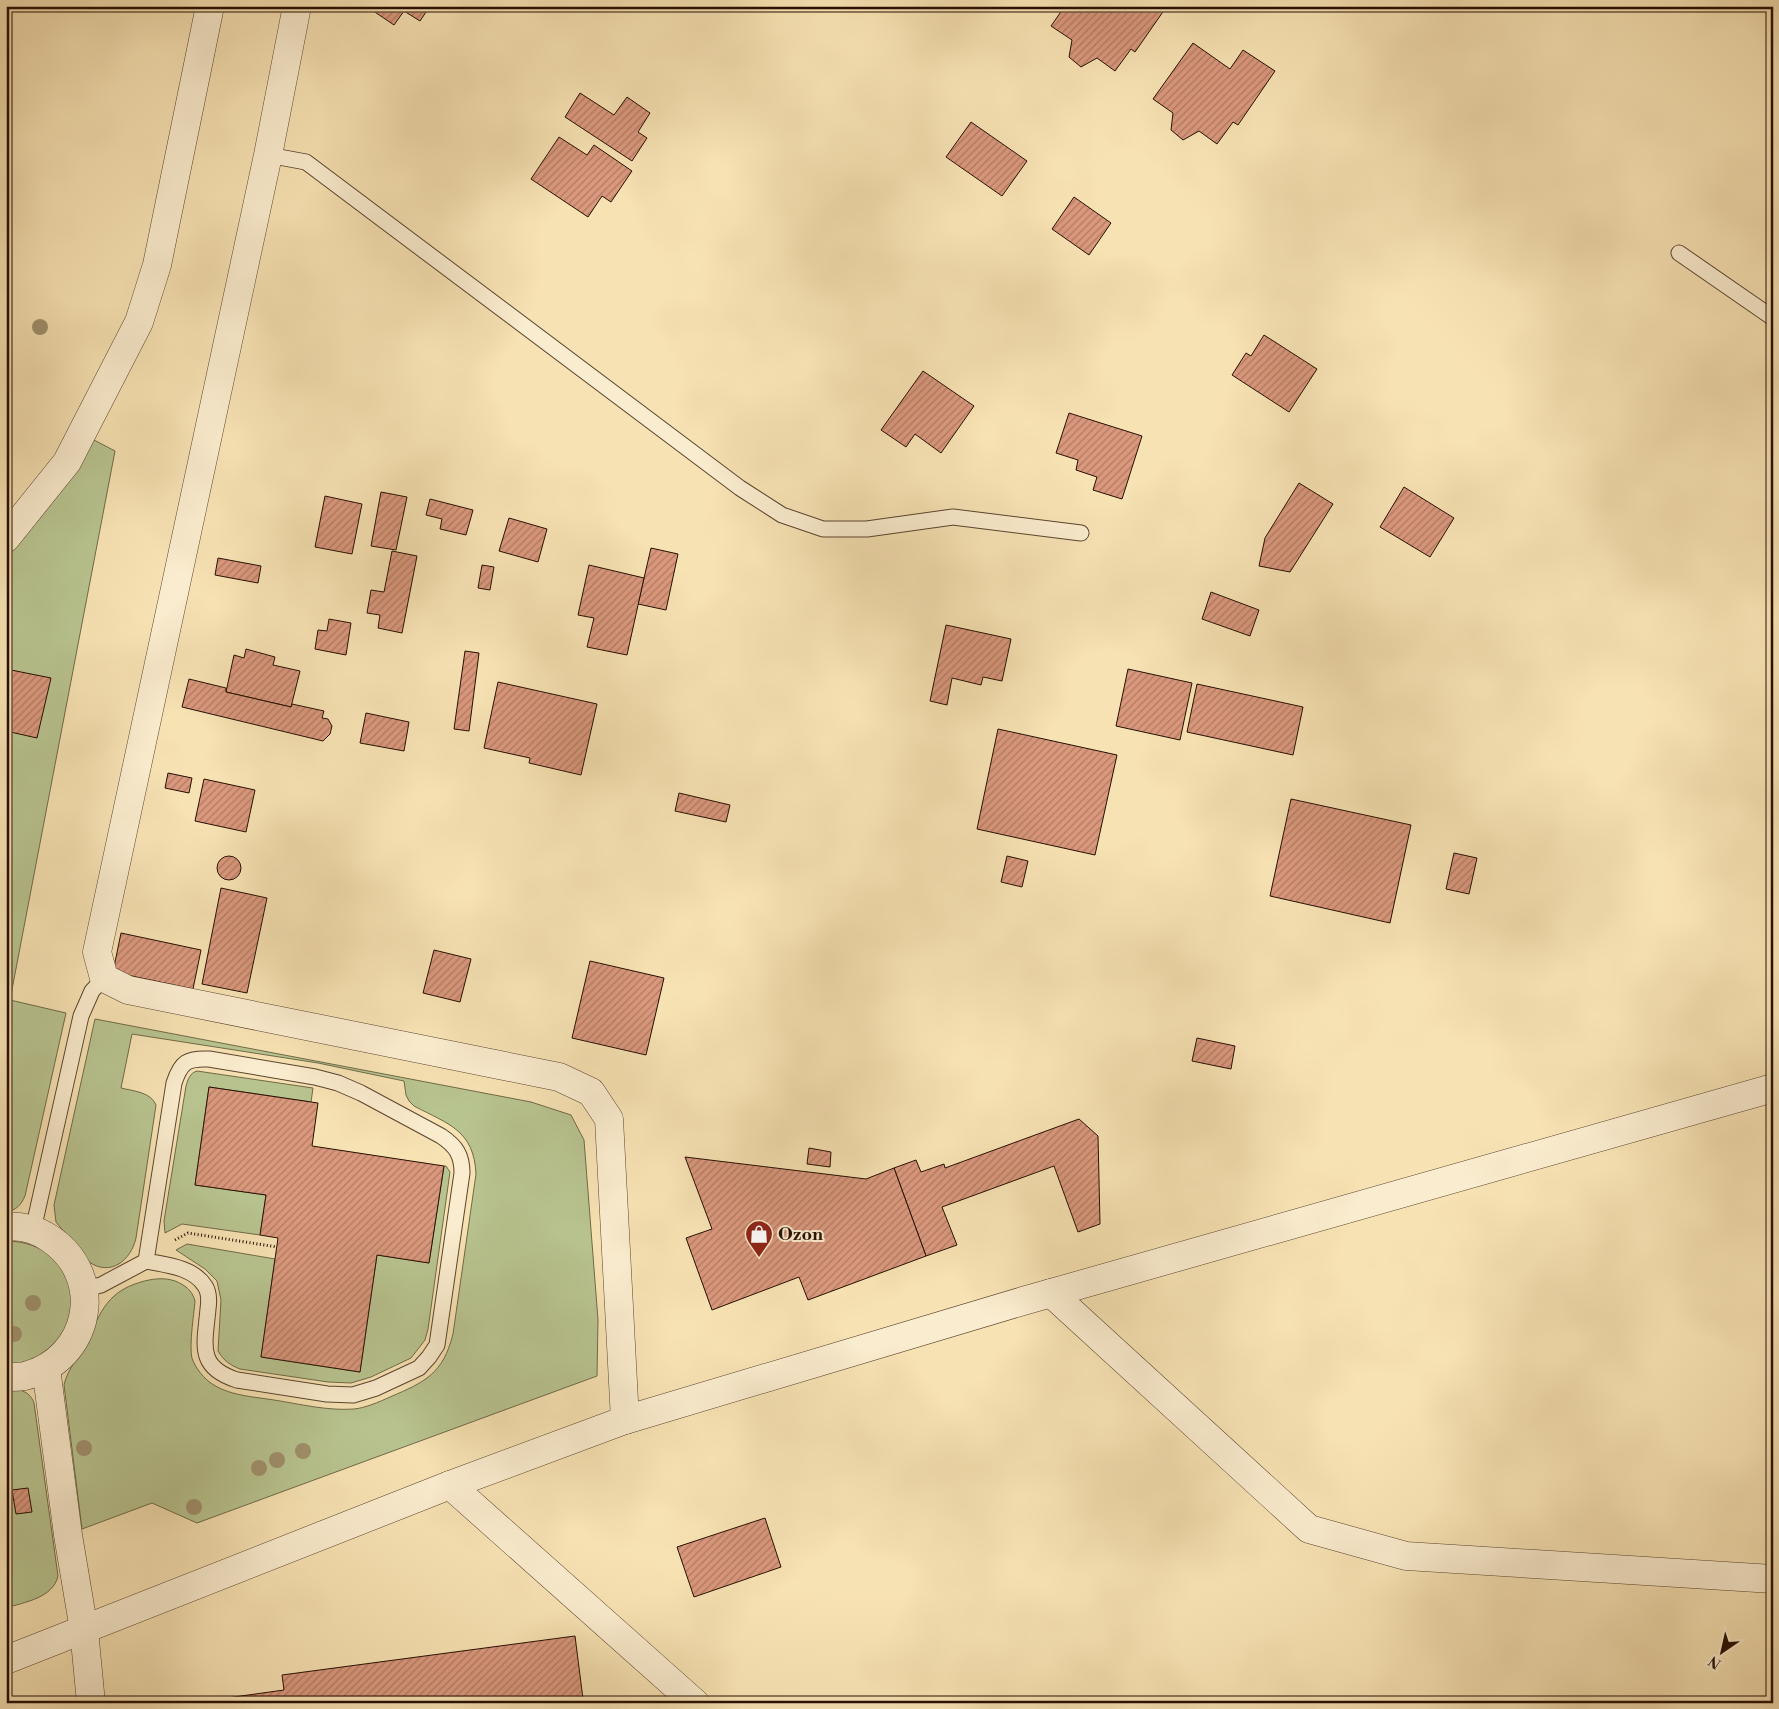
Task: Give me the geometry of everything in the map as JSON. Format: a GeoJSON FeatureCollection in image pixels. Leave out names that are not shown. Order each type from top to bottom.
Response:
{"type":"FeatureCollection","features":[{"type":"Feature","properties":{"kind":"street"},"geometry":{"type":"LineString","coordinates":[[6,538],[67,462],[139,322],[156,265],[210,6]]}},
{"type":"Feature","properties":{"kind":"street"},"geometry":{"type":"LineString","coordinates":[[298,6],[268,155],[97,952],[104,978],[128,990],[559,1077],[591,1092],[608,1119],[625,1420]]}},
{"type":"Feature","properties":{"kind":"street"},"geometry":{"type":"LineString","coordinates":[[6,1660],[450,1485],[625,1420],[1052,1293],[1773,1088]]}},
{"type":"Feature","properties":{"kind":"street"},"geometry":{"type":"LineString","coordinates":[[6,1227],[15,1226],[39,1232],[59,1245],[75,1263],[85,1288],[85,1310],[78,1333],[65,1353],[46,1368],[24,1376],[6,1377]]}},
{"type":"Feature","properties":{"kind":"street"},"geometry":{"type":"LineString","coordinates":[[1052,1293],[1310,1530],[1406,1556],[1773,1579]]}},
{"type":"Feature","properties":{"kind":"street"},"geometry":{"type":"LineString","coordinates":[[46,1368],[68,1535],[84,1630],[91,1703]]}},
{"type":"Feature","properties":{"kind":"street"},"geometry":{"type":"LineString","coordinates":[[450,1485],[695,1703]]}},
{"type":"Feature","properties":{"kind":"lane"},"geometry":{"type":"LineString","coordinates":[[268,155],[306,162],[740,488],[782,515],[823,529],[868,529],[953,517],[1081,533]]}},
{"type":"Feature","properties":{"kind":"lane"},"geometry":{"type":"LineString","coordinates":[[1679,254],[1773,318]]}},
{"type":"Feature","properties":{"kind":"lane"},"geometry":{"type":"LineString","coordinates":[[33,1230],[81,1016],[92,991],[104,978]]}},
{"type":"Feature","properties":{"kind":"lane"},"geometry":{"type":"LineString","coordinates":[[85,1288],[101,1285],[146,1261],[175,1266],[186,1271],[206,1287],[209,1300],[205,1355],[224,1376],[237,1380],[327,1394],[353,1395],[376,1388],[419,1368],[429,1357],[436,1345],[440,1331],[462,1162],[458,1152],[450,1142],[361,1092],[338,1083],[316,1077],[209,1060],[196,1059],[186,1061],[178,1071],[174,1083],[146,1261]]}},
{"type":"Feature","properties":{"kind":"path"},"geometry":{"type":"LineString","coordinates":[[149,1240],[169,1243],[188,1233],[277,1247]]}},
{"type":"Feature","properties":{"kind":"green space"},"geometry":{"type":"Polygon","coordinates":[[[94,440],[115,451],[10,1000],[66,1013],[25,1196],[18,1207],[6,1211],[6,559],[78,469],[94,440]]]}},
{"type":"Feature","properties":{"kind":"green space"},"geometry":{"type":"Polygon","coordinates":[[[95,1019],[531,1102],[571,1115],[584,1140],[598,1320],[597,1376],[197,1523],[152,1503],[82,1529],[64,1385],[69,1371],[99,1316],[110,1300],[128,1287],[149,1280],[162,1279],[179,1283],[190,1291],[195,1301],[191,1341],[193,1361],[208,1381],[217,1387],[250,1397],[324,1408],[354,1409],[372,1405],[423,1381],[438,1368],[449,1348],[453,1334],[476,1174],[470,1147],[464,1138],[448,1124],[414,1106],[406,1095],[404,1081],[318,1063],[132,1034],[121,1088],[146,1095],[156,1105],[136,1238],[130,1253],[119,1264],[105,1268],[97,1266],[89,1262],[56,1222],[54,1205],[95,1019]]]}},
{"type":"Feature","properties":{"kind":"green space"},"geometry":{"type":"Polygon","coordinates":[[[197,1071],[313,1088],[311,1102],[209,1087],[195,1185],[266,1195],[260,1235],[182,1224],[165,1233],[164,1221],[186,1086],[191,1075],[197,1071]]]}},
{"type":"Feature","properties":{"kind":"green space"},"geometry":{"type":"Polygon","coordinates":[[[444,1166],[450,1172],[428,1329],[425,1340],[411,1358],[371,1377],[351,1383],[328,1382],[240,1369],[230,1364],[223,1357],[218,1351],[221,1300],[217,1281],[205,1269],[176,1250],[187,1244],[275,1259],[261,1357],[360,1372],[377,1255],[429,1263],[444,1166]]]}},
{"type":"Feature","properties":{"kind":"green space"},"geometry":{"type":"Polygon","coordinates":[[[6,1241],[35,1247],[56,1261],[68,1281],[72,1303],[67,1326],[55,1345],[34,1359],[6,1364],[6,1241]]]}},
{"type":"Feature","properties":{"kind":"green space"},"geometry":{"type":"Polygon","coordinates":[[[6,1389],[23,1391],[29,1395],[34,1403],[58,1576],[55,1583],[44,1594],[6,1608],[6,1389]]]}},
{"type":"Feature","properties":{"kind":"building"},"geometry":{"type":"Polygon","coordinates":[[[366,6],[430,6],[420,21],[404,11],[394,25],[366,6]]]}},
{"type":"Feature","properties":{"kind":"building"},"geometry":{"type":"Polygon","coordinates":[[[1065,6],[1167,6],[1135,52],[1131,49],[1115,71],[1097,58],[1081,67],[1069,57],[1072,40],[1051,26],[1065,6]]]}},
{"type":"Feature","properties":{"kind":"building"},"geometry":{"type":"Polygon","coordinates":[[[1193,43],[1230,69],[1243,50],[1275,71],[1238,125],[1233,122],[1217,144],[1199,131],[1183,140],[1171,130],[1173,113],[1153,99],[1193,43]]]}},
{"type":"Feature","properties":{"kind":"building"},"geometry":{"type":"Polygon","coordinates":[[[580,93],[614,115],[627,97],[650,113],[638,132],[647,138],[632,161],[565,117],[580,93]]]}},
{"type":"Feature","properties":{"kind":"building"},"geometry":{"type":"Polygon","coordinates":[[[971,122],[1027,161],[1002,196],[946,157],[971,122]]]}},
{"type":"Feature","properties":{"kind":"building"},"geometry":{"type":"Polygon","coordinates":[[[559,137],[587,155],[594,145],[632,171],[611,202],[602,196],[588,217],[531,179],[559,137]]]}},
{"type":"Feature","properties":{"kind":"building"},"geometry":{"type":"Polygon","coordinates":[[[1074,197],[1111,223],[1089,255],[1052,229],[1074,197]]]}},
{"type":"Feature","properties":{"kind":"building"},"geometry":{"type":"Polygon","coordinates":[[[1264,335],[1317,369],[1289,412],[1232,375],[1246,353],[1251,356],[1264,335]]]}},
{"type":"Feature","properties":{"kind":"building"},"geometry":{"type":"Polygon","coordinates":[[[923,371],[974,406],[941,453],[915,434],[906,447],[881,430],[923,371]]]}},
{"type":"Feature","properties":{"kind":"building"},"geometry":{"type":"Polygon","coordinates":[[[1069,413],[1142,436],[1122,499],[1093,490],[1097,477],[1076,470],[1078,460],[1056,453],[1069,413]]]}},
{"type":"Feature","properties":{"kind":"building"},"geometry":{"type":"Polygon","coordinates":[[[1299,483],[1333,504],[1290,572],[1259,566],[1265,538],[1299,483]]]}},
{"type":"Feature","properties":{"kind":"building"},"geometry":{"type":"Polygon","coordinates":[[[1404,487],[1454,518],[1430,557],[1380,527],[1404,487]]]}},
{"type":"Feature","properties":{"kind":"building"},"geometry":{"type":"Polygon","coordinates":[[[381,492],[407,497],[396,550],[371,546],[381,492]]]}},
{"type":"Feature","properties":{"kind":"building"},"geometry":{"type":"Polygon","coordinates":[[[325,496],[362,504],[352,554],[315,547],[325,496]]]}},
{"type":"Feature","properties":{"kind":"building"},"geometry":{"type":"Polygon","coordinates":[[[430,499],[473,510],[466,535],[440,529],[442,519],[426,515],[430,499]]]}},
{"type":"Feature","properties":{"kind":"building"},"geometry":{"type":"Polygon","coordinates":[[[509,518],[547,529],[538,562],[499,551],[509,518]]]}},
{"type":"Feature","properties":{"kind":"building"},"geometry":{"type":"Polygon","coordinates":[[[651,548],[678,554],[666,610],[638,604],[651,548]]]}},
{"type":"Feature","properties":{"kind":"building"},"geometry":{"type":"Polygon","coordinates":[[[392,551],[417,556],[402,633],[378,628],[380,615],[367,613],[371,590],[384,592],[392,551]]]}},
{"type":"Feature","properties":{"kind":"building"},"geometry":{"type":"Polygon","coordinates":[[[218,558],[261,566],[258,583],[215,575],[218,558]]]}},
{"type":"Feature","properties":{"kind":"building"},"geometry":{"type":"Polygon","coordinates":[[[482,565],[494,567],[490,590],[478,588],[482,565]]]}},
{"type":"Feature","properties":{"kind":"building"},"geometry":{"type":"Polygon","coordinates":[[[589,565],[644,578],[627,655],[587,647],[594,618],[578,615],[589,565]]]}},
{"type":"Feature","properties":{"kind":"building"},"geometry":{"type":"Polygon","coordinates":[[[1211,592],[1259,610],[1250,636],[1202,619],[1211,592]]]}},
{"type":"Feature","properties":{"kind":"building"},"geometry":{"type":"Polygon","coordinates":[[[329,619],[351,623],[346,655],[315,649],[318,630],[327,631],[329,619]]]}},
{"type":"Feature","properties":{"kind":"building"},"geometry":{"type":"Polygon","coordinates":[[[946,625],[1011,639],[1002,681],[983,677],[981,685],[952,678],[947,705],[930,701],[946,625]]]}},
{"type":"Feature","properties":{"kind":"building"},"geometry":{"type":"Polygon","coordinates":[[[246,649],[275,657],[273,665],[300,671],[291,707],[226,692],[234,655],[244,658],[246,649]]]}},
{"type":"Feature","properties":{"kind":"building"},"geometry":{"type":"Polygon","coordinates":[[[465,651],[479,653],[469,731],[454,729],[465,651]]]}},
{"type":"Feature","properties":{"kind":"building"},"geometry":{"type":"Polygon","coordinates":[[[6,669],[51,678],[37,738],[6,731],[6,669]]]}},
{"type":"Feature","properties":{"kind":"building"},"geometry":{"type":"Polygon","coordinates":[[[1128,669],[1192,683],[1180,740],[1116,726],[1128,669]]]}},
{"type":"Feature","properties":{"kind":"building"},"geometry":{"type":"Polygon","coordinates":[[[189,679],[226,688],[226,692],[291,707],[292,704],[324,711],[322,718],[328,719],[332,726],[330,734],[323,741],[182,707],[189,679]]]}},
{"type":"Feature","properties":{"kind":"building"},"geometry":{"type":"Polygon","coordinates":[[[498,682],[597,704],[581,775],[529,763],[530,758],[484,748],[498,682]]]}},
{"type":"Feature","properties":{"kind":"building"},"geometry":{"type":"Polygon","coordinates":[[[1197,684],[1303,707],[1293,755],[1187,732],[1197,684]]]}},
{"type":"Feature","properties":{"kind":"building"},"geometry":{"type":"Polygon","coordinates":[[[366,713],[409,722],[404,751],[360,743],[366,713]]]}},
{"type":"Feature","properties":{"kind":"building"},"geometry":{"type":"Polygon","coordinates":[[[998,729],[1117,755],[1095,855],[977,829],[998,729]]]}},
{"type":"Feature","properties":{"kind":"building"},"geometry":{"type":"Polygon","coordinates":[[[168,773],[192,778],[189,793],[165,788],[168,773]]]}},
{"type":"Feature","properties":{"kind":"building"},"geometry":{"type":"Polygon","coordinates":[[[204,779],[255,790],[246,832],[195,821],[204,779]]]}},
{"type":"Feature","properties":{"kind":"building"},"geometry":{"type":"Polygon","coordinates":[[[679,793],[730,805],[726,822],[675,811],[679,793]]]}},
{"type":"Feature","properties":{"kind":"building"},"geometry":{"type":"Polygon","coordinates":[[[1291,799],[1411,825],[1390,923],[1270,896],[1291,799]]]}},
{"type":"Feature","properties":{"kind":"building"},"geometry":{"type":"Polygon","coordinates":[[[1454,853],[1477,858],[1469,894],[1446,889],[1454,853]]]}},
{"type":"Feature","properties":{"kind":"building"},"geometry":{"type":"Polygon","coordinates":[[[229,856],[234,857],[240,863],[240,873],[234,879],[229,880],[224,879],[218,873],[217,868],[218,863],[224,857],[229,856]]]}},
{"type":"Feature","properties":{"kind":"building"},"geometry":{"type":"Polygon","coordinates":[[[1007,856],[1028,861],[1022,887],[1001,882],[1007,856]]]}},
{"type":"Feature","properties":{"kind":"building"},"geometry":{"type":"Polygon","coordinates":[[[221,888],[267,898],[247,993],[202,984],[221,888]]]}},
{"type":"Feature","properties":{"kind":"building"},"geometry":{"type":"Polygon","coordinates":[[[121,933],[201,950],[193,989],[113,972],[121,933]]]}},
{"type":"Feature","properties":{"kind":"building"},"geometry":{"type":"Polygon","coordinates":[[[434,950],[471,959],[460,1002],[423,993],[434,950]]]}},
{"type":"Feature","properties":{"kind":"building"},"geometry":{"type":"Polygon","coordinates":[[[590,961],[664,978],[646,1055],[572,1038],[590,961]]]}},
{"type":"Feature","properties":{"kind":"building"},"geometry":{"type":"Polygon","coordinates":[[[1197,1038],[1235,1046],[1231,1069],[1192,1061],[1197,1038]]]}},
{"type":"Feature","properties":{"kind":"building"},"geometry":{"type":"Polygon","coordinates":[[[209,1087],[318,1103],[312,1146],[444,1166],[429,1263],[377,1255],[360,1372],[261,1357],[278,1238],[260,1235],[266,1195],[195,1185],[209,1087]]]}},
{"type":"Feature","properties":{"kind":"building"},"geometry":{"type":"Polygon","coordinates":[[[1079,1119],[1098,1136],[1100,1224],[1078,1232],[1054,1166],[942,1207],[957,1245],[926,1256],[894,1168],[916,1160],[921,1172],[944,1164],[945,1168],[1079,1119]]]}},
{"type":"Feature","properties":{"kind":"building"},"geometry":{"type":"Polygon","coordinates":[[[809,1148],[831,1152],[830,1167],[807,1164],[809,1148]]]}},
{"type":"Feature","properties":{"kind":"building"},"geometry":{"type":"Polygon","coordinates":[[[685,1157],[866,1179],[894,1168],[926,1256],[808,1300],[799,1277],[712,1310],[686,1238],[712,1229],[685,1157]]]}},
{"type":"Feature","properties":{"kind":"building"},"geometry":{"type":"Polygon","coordinates":[[[28,1488],[32,1512],[16,1514],[12,1490],[28,1488]]]}},
{"type":"Feature","properties":{"kind":"building"},"geometry":{"type":"Polygon","coordinates":[[[765,1518],[781,1567],[694,1597],[677,1547],[765,1518]]]}},
{"type":"Feature","properties":{"kind":"building"},"geometry":{"type":"Polygon","coordinates":[[[575,1636],[583,1699],[554,1703],[191,1703],[284,1690],[282,1675],[575,1636]]]}},
{"type":"Feature","properties":{"kind":"place","name":"Ozon"},"geometry":{"type":"Point","coordinates":[759,1258]}}]}
